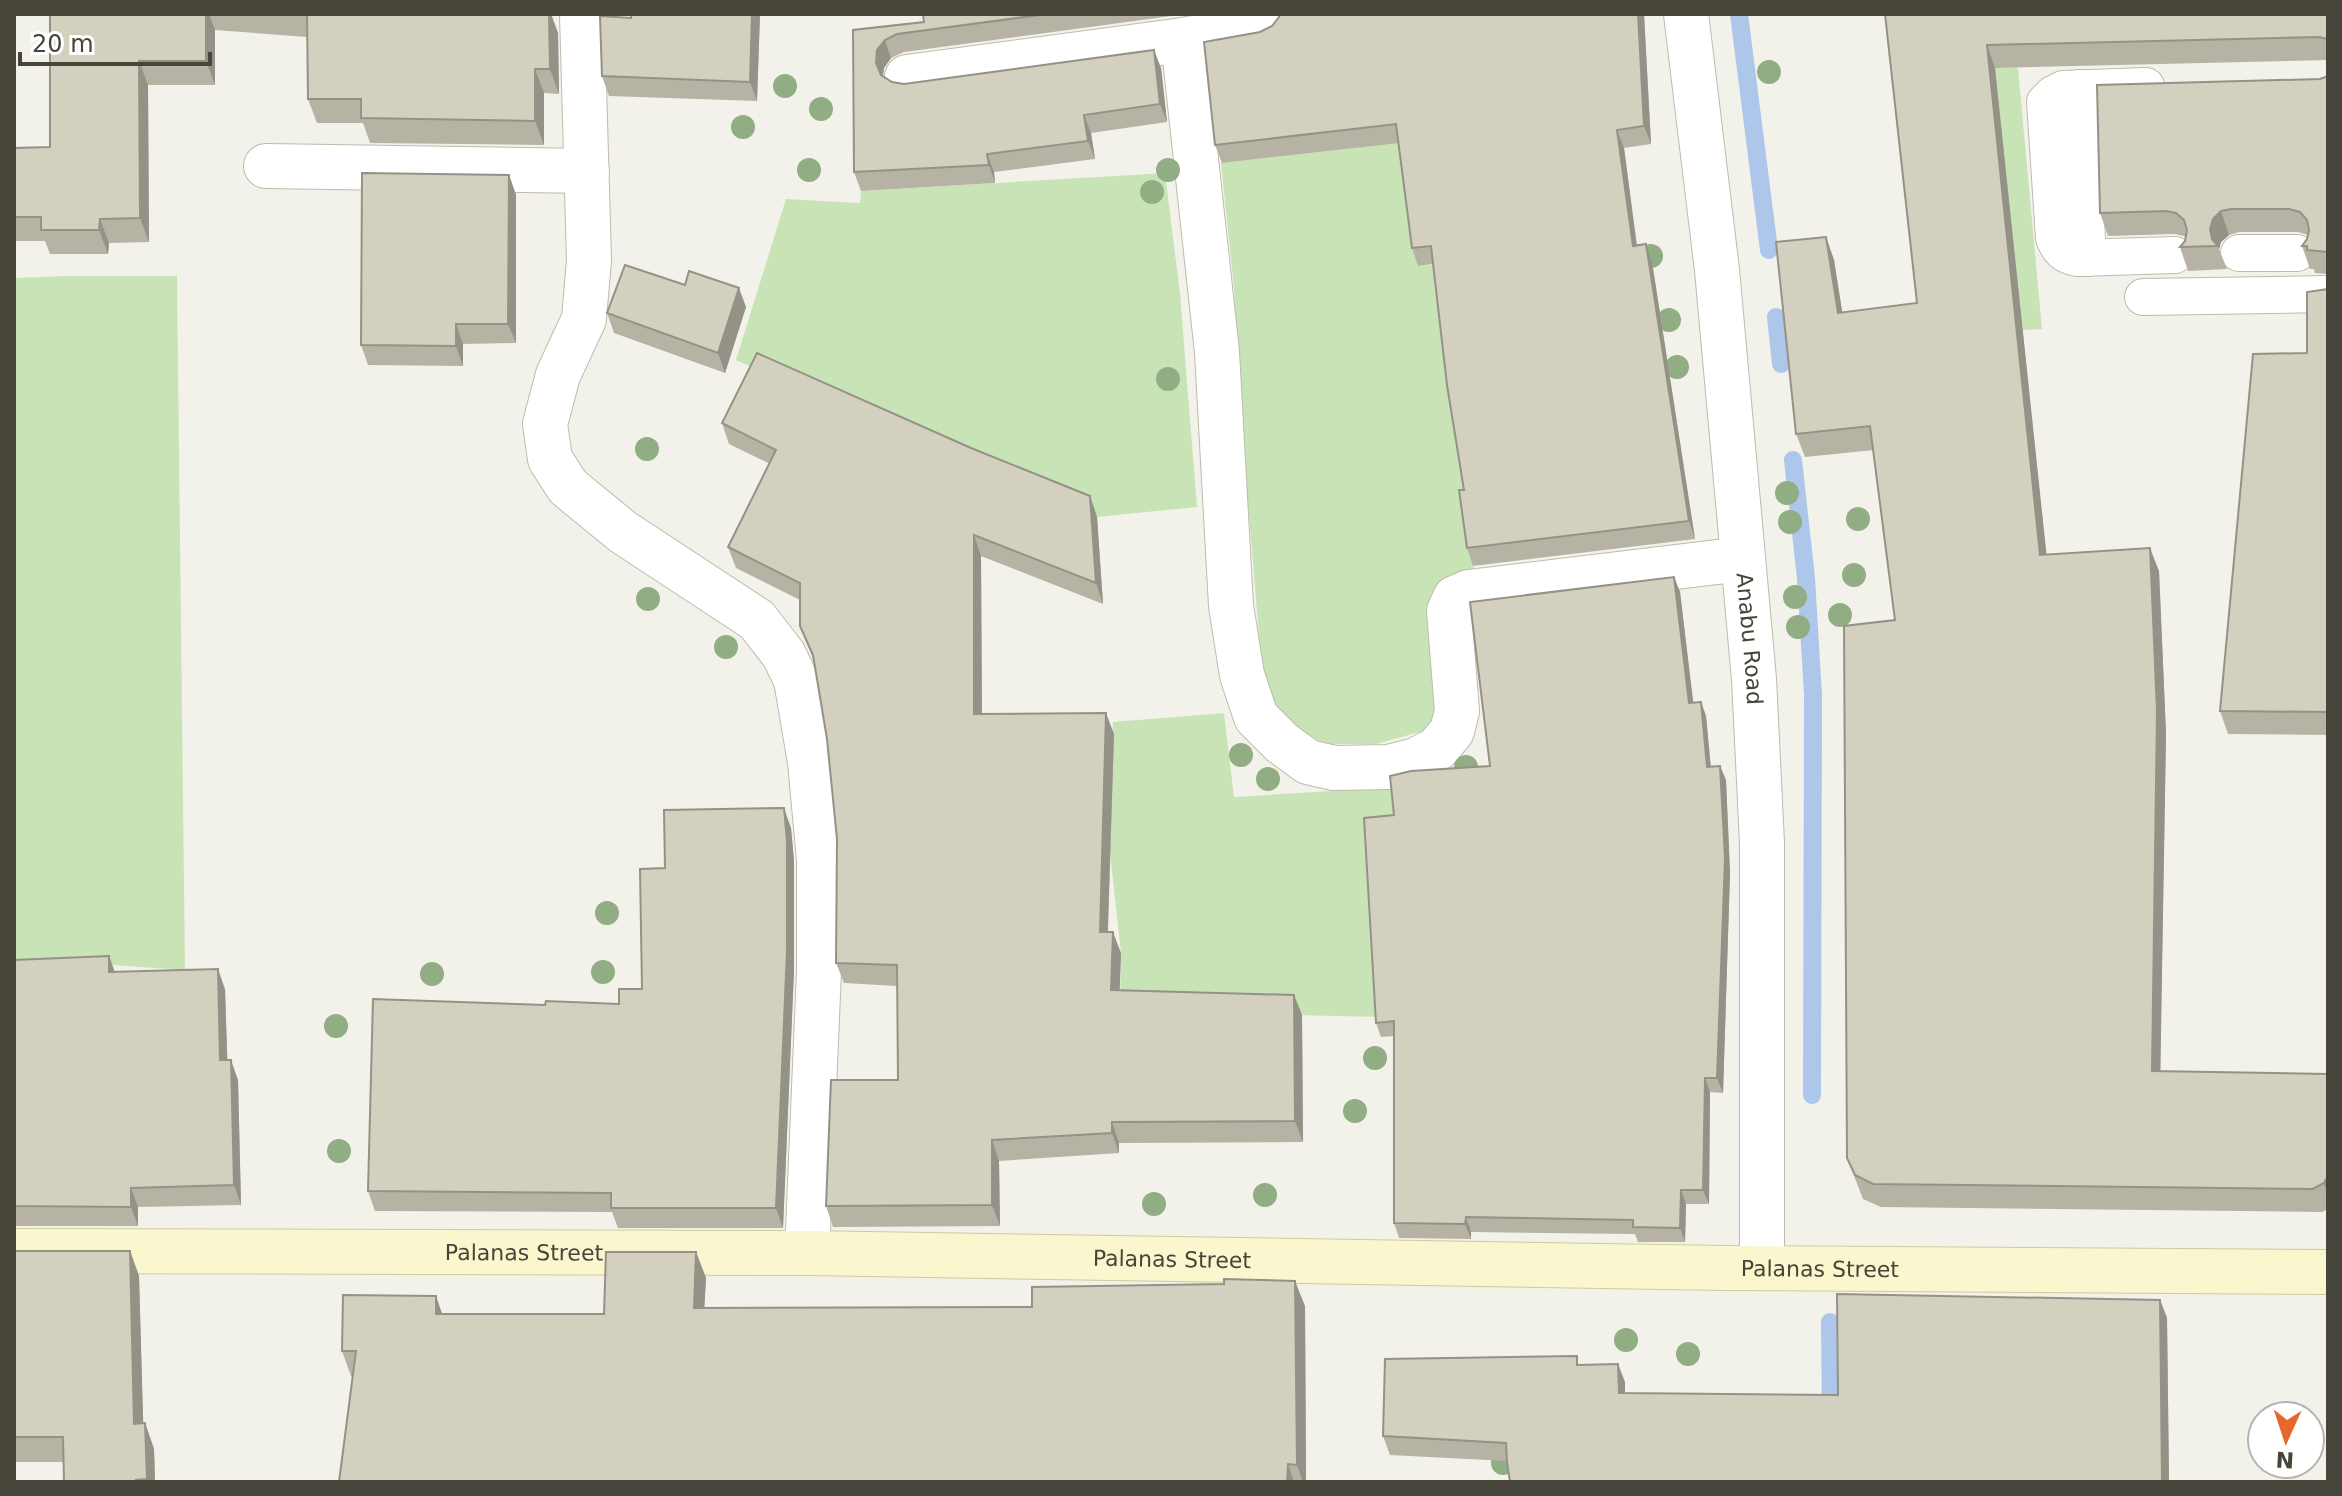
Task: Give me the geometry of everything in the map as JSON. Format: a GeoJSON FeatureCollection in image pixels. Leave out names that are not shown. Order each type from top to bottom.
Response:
{"type":"FeatureCollection","features":[{"type":"Feature","properties":{"kind":"main road","name":"Palanas Street"},"geometry":{"type":"LineString","coordinates":[[14,1251],[807,1253],[1762,1268],[2328,1272]]}},
{"type":"Feature","properties":{"kind":"street"},"geometry":{"type":"LineString","coordinates":[[582,14],[589,260],[584,319],[558,375],[545,424],[550,459],[568,487],[623,532],[757,620],[778,646],[796,680],[810,762],[819,860],[819,971],[807,1253]]}},
{"type":"Feature","properties":{"kind":"street","name":"Anabu Road"},"geometry":{"type":"LineString","coordinates":[[1686,14],[1709,200],[1754,679],[1762,843],[1762,1268]]}},
{"type":"Feature","properties":{"kind":"street"},"geometry":{"type":"LineString","coordinates":[[907,77],[1183,40],[1262,26]]}},
{"type":"Feature","properties":{"kind":"street"},"geometry":{"type":"LineString","coordinates":[[1183,40],[1217,352],[1231,606],[1242,675],[1256,717],[1282,743],[1308,762],[1334,768],[1388,767],[1416,760],[1437,749],[1452,731],[1457,711],[1449,611],[1455,598],[1469,592],[1742,559]]}},
{"type":"Feature","properties":{"kind":"street"},"geometry":{"type":"LineString","coordinates":[[266,166],[587,171]]}},
{"type":"Feature","properties":{"kind":"lane"},"geometry":{"type":"LineString","coordinates":[[2172,85],[2063,89],[2045,102],[2054,238],[2058,249],[2066,256],[2088,258],[2175,255]]}},
{"type":"Feature","properties":{"kind":"lane"},"geometry":{"type":"LineString","coordinates":[[2239,253],[2297,253]]}},
{"type":"Feature","properties":{"kind":"lane"},"geometry":{"type":"LineString","coordinates":[[2143,297],[2328,294]]}},
{"type":"Feature","properties":{"kind":"green space"},"geometry":{"type":"Polygon","coordinates":[[[1995,67],[2018,68],[2042,329],[2022,330],[1995,67]]]}},
{"type":"Feature","properties":{"kind":"green space"},"geometry":{"type":"Polygon","coordinates":[[[1436,113],[1419,266],[1438,264],[1474,570],[1442,709],[1427,730],[1376,744],[1326,744],[1290,726],[1269,704],[1261,660],[1234,288],[1221,163],[1371,146],[1436,113]]]}},
{"type":"Feature","properties":{"kind":"green space"},"geometry":{"type":"Polygon","coordinates":[[[1165,173],[1180,294],[1197,507],[1097,517],[978,468],[736,360],[786,199],[860,203],[861,191],[1165,173]]]}},
{"type":"Feature","properties":{"kind":"green space"},"geometry":{"type":"Polygon","coordinates":[[[177,276],[185,970],[14,963],[14,278],[177,276]]]}},
{"type":"Feature","properties":{"kind":"green space"},"geometry":{"type":"Polygon","coordinates":[[[1224,713],[1234,797],[1395,787],[1399,829],[1380,1017],[1120,1011],[1121,953],[1110,853],[1113,722],[1224,713]]]}},
{"type":"Feature","properties":{"kind":"building"},"geometry":{"type":"Polygon","coordinates":[[[50,14],[206,14],[206,61],[139,61],[140,218],[100,219],[99,230],[41,230],[41,217],[14,217],[14,148],[50,147],[50,14]]]}},
{"type":"Feature","properties":{"kind":"building"},"geometry":{"type":"Polygon","coordinates":[[[307,14],[549,14],[550,69],[535,69],[535,121],[361,118],[361,99],[308,99],[307,14]]]}},
{"type":"Feature","properties":{"kind":"building"},"geometry":{"type":"Polygon","coordinates":[[[631,14],[752,14],[750,82],[602,76],[600,16],[631,18],[631,14]]]}},
{"type":"Feature","properties":{"kind":"building"},"geometry":{"type":"Polygon","coordinates":[[[923,14],[1047,14],[897,34],[885,40],[877,50],[876,63],[881,75],[892,82],[904,84],[1154,50],[1160,104],[1084,115],[1088,141],[987,154],[989,165],[854,172],[853,30],[924,22],[923,14]]]}},
{"type":"Feature","properties":{"kind":"building"},"geometry":{"type":"Polygon","coordinates":[[[1279,14],[1638,14],[1644,126],[1617,130],[1633,246],[1646,244],[1689,521],[1467,548],[1459,490],[1464,490],[1447,385],[1431,246],[1412,248],[1396,124],[1215,145],[1204,42],[1260,32],[1272,26],[1279,14]]]}},
{"type":"Feature","properties":{"kind":"building"},"geometry":{"type":"Polygon","coordinates":[[[1885,14],[2328,14],[2328,39],[1987,45],[2040,555],[2150,548],[2157,711],[2152,1071],[2328,1074],[2328,1176],[2324,1183],[2313,1189],[1873,1184],[1855,1175],[1847,1158],[1844,626],[1895,620],[1870,426],[1796,434],[1776,242],[1826,237],[1838,313],[1917,303],[1885,14]]]}},
{"type":"Feature","properties":{"kind":"building"},"geometry":{"type":"Polygon","coordinates":[[[2328,76],[2328,252],[2307,250],[2307,246],[2302,246],[2309,230],[2307,220],[2300,212],[2289,209],[2221,211],[2213,219],[2210,229],[2212,239],[2218,246],[2180,247],[2187,230],[2184,220],[2176,213],[2100,213],[2097,85],[2320,79],[2328,76]]]}},
{"type":"Feature","properties":{"kind":"building"},"geometry":{"type":"Polygon","coordinates":[[[362,173],[509,175],[508,324],[456,324],[456,346],[361,345],[362,173]]]}},
{"type":"Feature","properties":{"kind":"building"},"geometry":{"type":"Polygon","coordinates":[[[625,265],[685,285],[689,271],[739,288],[718,353],[607,313],[625,265]]]}},
{"type":"Feature","properties":{"kind":"building"},"geometry":{"type":"Polygon","coordinates":[[[2328,289],[2328,712],[2220,711],[2253,354],[2307,353],[2307,292],[2328,289]]]}},
{"type":"Feature","properties":{"kind":"building"},"geometry":{"type":"Polygon","coordinates":[[[757,353],[971,448],[1090,496],[1096,583],[974,535],[974,714],[1106,713],[1100,932],[1113,932],[1111,990],[1294,995],[1295,1121],[1112,1122],[1112,1133],[992,1140],[992,1205],[826,1206],[831,1080],[898,1080],[897,965],[836,963],[837,839],[827,739],[813,655],[800,626],[800,583],[728,547],[776,450],[722,423],[757,353]]]}},
{"type":"Feature","properties":{"kind":"building"},"geometry":{"type":"Polygon","coordinates":[[[1674,577],[1689,703],[1701,702],[1707,767],[1720,766],[1725,858],[1717,1078],[1705,1078],[1703,1190],[1681,1190],[1680,1228],[1633,1227],[1633,1220],[1466,1217],[1465,1224],[1394,1223],[1394,1021],[1376,1023],[1364,818],[1394,815],[1390,776],[1411,771],[1490,766],[1470,602],[1674,577]]]}},
{"type":"Feature","properties":{"kind":"building"},"geometry":{"type":"Polygon","coordinates":[[[784,808],[787,951],[776,1208],[611,1208],[611,1193],[368,1191],[373,999],[545,1005],[546,1001],[619,1004],[619,989],[642,989],[640,869],[665,868],[664,810],[784,808]]]}},
{"type":"Feature","properties":{"kind":"building"},"geometry":{"type":"Polygon","coordinates":[[[109,956],[109,972],[218,969],[220,1060],[231,1060],[234,1185],[131,1188],[131,1207],[14,1206],[14,960],[109,956]]]}},
{"type":"Feature","properties":{"kind":"building"},"geometry":{"type":"Polygon","coordinates":[[[14,1251],[130,1251],[134,1424],[145,1423],[147,1479],[136,1482],[64,1482],[63,1437],[14,1437],[14,1251]]]}},
{"type":"Feature","properties":{"kind":"building"},"geometry":{"type":"Polygon","coordinates":[[[606,1252],[696,1252],[694,1308],[1032,1307],[1032,1287],[1224,1284],[1224,1279],[1295,1281],[1297,1465],[1288,1464],[1287,1482],[339,1482],[356,1351],[342,1351],[343,1295],[436,1296],[436,1314],[604,1314],[606,1252]]]}},
{"type":"Feature","properties":{"kind":"building"},"geometry":{"type":"Polygon","coordinates":[[[1837,1294],[2160,1300],[2162,1482],[1510,1482],[1506,1443],[1383,1436],[1385,1359],[1577,1356],[1577,1365],[1618,1364],[1619,1393],[1838,1395],[1837,1294]]]}},
{"type":"Feature","properties":{"kind":"waterway"},"geometry":{"type":"LineString","coordinates":[[1739,14],[1769,250]]}},
{"type":"Feature","properties":{"kind":"waterway"},"geometry":{"type":"LineString","coordinates":[[1776,317],[1781,364]]}},
{"type":"Feature","properties":{"kind":"waterway"},"geometry":{"type":"LineString","coordinates":[[1793,460],[1806,578],[1813,695],[1812,1095]]}},
{"type":"Feature","properties":{"kind":"waterway"},"geometry":{"type":"LineString","coordinates":[[1830,1322],[1831,1419]]}}]}
